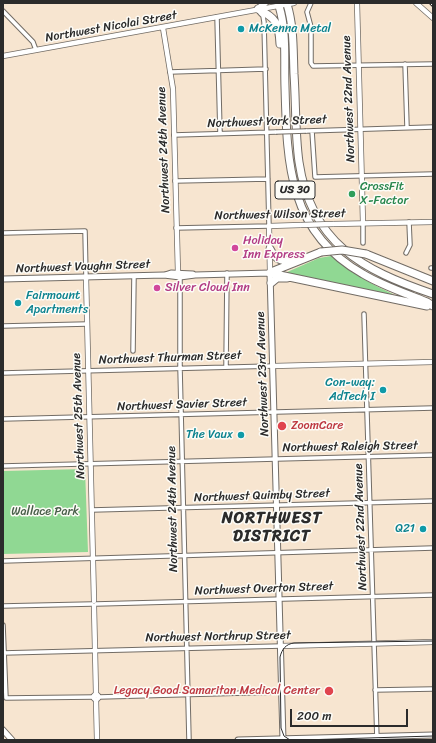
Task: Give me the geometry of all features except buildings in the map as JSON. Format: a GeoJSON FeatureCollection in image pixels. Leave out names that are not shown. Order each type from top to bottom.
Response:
{"type":"FeatureCollection","features":[{"type":"Feature","properties":{"kind":"highway"},"geometry":{"type":"LineString","coordinates":[[265,3],[258,9],[268,14],[277,24],[281,60],[284,69]]}},
{"type":"Feature","properties":{"kind":"highway","name":"US 30"},"geometry":{"type":"LineString","coordinates":[[289,3],[293,32],[298,158],[303,184],[312,208],[327,232],[336,242],[362,264],[392,279],[433,294]]}},
{"type":"Feature","properties":{"kind":"highway","name":"US 30"},"geometry":{"type":"LineString","coordinates":[[278,4],[284,27],[284,69],[289,165],[296,195],[309,222],[331,250],[353,269],[374,280],[427,302],[432,306]]}},
{"type":"Feature","properties":{"kind":"highway"},"geometry":{"type":"LineString","coordinates":[[270,249],[274,257],[285,261],[311,256]]}},
{"type":"Feature","properties":{"kind":"highway"},"geometry":{"type":"LineString","coordinates":[[270,273],[321,252],[342,250],[366,254],[433,281]]}},
{"type":"Feature","properties":{"kind":"highway"},"geometry":{"type":"LineString","coordinates":[[270,273],[432,306]]}},
{"type":"Feature","properties":{"kind":"highway"},"geometry":{"type":"LineString","coordinates":[[271,284],[277,278],[283,278],[327,284]]}},
{"type":"Feature","properties":{"kind":"main road","name":"Northwest Vaughn Street"},"geometry":{"type":"LineString","coordinates":[[3,279],[270,273]]}},
{"type":"Feature","properties":{"kind":"main road","name":"Northwest 23rd Avenue"},"geometry":{"type":"LineString","coordinates":[[270,273],[283,739]]}},
{"type":"Feature","properties":{"kind":"main road"},"geometry":{"type":"LineString","coordinates":[[3,730],[12,740]]}},
{"type":"Feature","properties":{"kind":"main road"},"geometry":{"type":"LineString","coordinates":[[238,740],[377,738],[433,735]]}},
{"type":"Feature","properties":{"kind":"street","name":"Northwest Nicolai Street"},"geometry":{"type":"LineString","coordinates":[[3,56],[163,28],[289,3]]}},
{"type":"Feature","properties":{"kind":"street"},"geometry":{"type":"LineString","coordinates":[[311,3],[307,12],[310,23],[312,65],[358,66],[433,64]]}},
{"type":"Feature","properties":{"kind":"street","name":"Northwest 22nd Avenue"},"geometry":{"type":"LineString","coordinates":[[357,3],[363,242]]}},
{"type":"Feature","properties":{"kind":"street"},"geometry":{"type":"LineString","coordinates":[[416,3],[433,18]]}},
{"type":"Feature","properties":{"kind":"street","name":"Northwest 23rd Avenue"},"geometry":{"type":"LineString","coordinates":[[258,9],[264,19],[270,273]]}},
{"type":"Feature","properties":{"kind":"street"},"geometry":{"type":"LineString","coordinates":[[3,11],[33,42],[36,50]]}},
{"type":"Feature","properties":{"kind":"street"},"geometry":{"type":"LineString","coordinates":[[217,17],[220,133]]}},
{"type":"Feature","properties":{"kind":"street","name":"Northwest 24th Avenue"},"geometry":{"type":"LineString","coordinates":[[163,28],[173,89],[176,228],[179,275],[189,740]]}},
{"type":"Feature","properties":{"kind":"street"},"geometry":{"type":"LineString","coordinates":[[405,64],[407,128]]}},
{"type":"Feature","properties":{"kind":"street"},"geometry":{"type":"LineString","coordinates":[[170,72],[266,69]]}},
{"type":"Feature","properties":{"kind":"street","name":"Northwest York Street"},"geometry":{"type":"LineString","coordinates":[[174,135],[433,127]]}},
{"type":"Feature","properties":{"kind":"street"},"geometry":{"type":"LineString","coordinates":[[312,131],[316,177],[433,174]]}},
{"type":"Feature","properties":{"kind":"street"},"geometry":{"type":"LineString","coordinates":[[175,181],[268,180]]}},
{"type":"Feature","properties":{"kind":"street"},"geometry":{"type":"LineString","coordinates":[[406,253],[410,246],[409,222]]}},
{"type":"Feature","properties":{"kind":"street","name":"Northwest Wilson Street"},"geometry":{"type":"LineString","coordinates":[[176,228],[433,222]]}},
{"type":"Feature","properties":{"kind":"street","name":"Northwest 25th Avenue"},"geometry":{"type":"LineString","coordinates":[[3,233],[85,231],[86,324],[98,740]]}},
{"type":"Feature","properties":{"kind":"street"},"geometry":{"type":"LineString","coordinates":[[226,367],[228,273]]}},
{"type":"Feature","properties":{"kind":"street"},"geometry":{"type":"LineString","coordinates":[[133,352],[134,276]]}},
{"type":"Feature","properties":{"kind":"street","name":"Northwest 22nd Avenue"},"geometry":{"type":"LineString","coordinates":[[364,314],[367,363],[372,596],[377,738]]}},
{"type":"Feature","properties":{"kind":"street"},"geometry":{"type":"LineString","coordinates":[[3,326],[86,324]]}},
{"type":"Feature","properties":{"kind":"street","name":"Northwest Thurman Street"},"geometry":{"type":"LineString","coordinates":[[3,373],[433,362]]}},
{"type":"Feature","properties":{"kind":"street","name":"Northwest Savier Street"},"geometry":{"type":"LineString","coordinates":[[3,419],[433,408]]}},
{"type":"Feature","properties":{"kind":"street","name":"Northwest Raleigh Street"},"geometry":{"type":"LineString","coordinates":[[3,466],[433,455]]}},
{"type":"Feature","properties":{"kind":"street","name":"Northwest Quimby Street"},"geometry":{"type":"LineString","coordinates":[[92,510],[433,501]]}},
{"type":"Feature","properties":{"kind":"street"},"geometry":{"type":"LineString","coordinates":[[3,560],[433,548]]}},
{"type":"Feature","properties":{"kind":"street","name":"Northwest Overton Street"},"geometry":{"type":"LineString","coordinates":[[3,606],[433,595]]}},
{"type":"Feature","properties":{"kind":"street"},"geometry":{"type":"LineString","coordinates":[[3,625],[6,698],[282,692]]}},
{"type":"Feature","properties":{"kind":"street","name":"Northwest Northrup Street"},"geometry":{"type":"LineString","coordinates":[[3,653],[433,642]]}},
{"type":"Feature","properties":{"kind":"street"},"geometry":{"type":"LineString","coordinates":[[375,690],[433,688]]}},
{"type":"Feature","properties":{"kind":"green space"},"geometry":{"type":"Polygon","coordinates":[[[331,256],[362,278],[395,295],[285,273],[319,258],[331,256]]]}},
{"type":"Feature","properties":{"kind":"green space","name":"Wallace Park"},"geometry":{"type":"Polygon","coordinates":[[[85,469],[88,552],[3,554],[3,471],[85,469]]]}},
{"type":"Feature","properties":{"kind":"tram line"},"geometry":{"type":"LineString","coordinates":[[290,740],[284,736],[281,728],[280,657],[283,649],[287,646],[294,643],[433,641]]}},
{"type":"Feature","properties":{"kind":"tram line"},"geometry":{"type":"LineString","coordinates":[[303,740],[433,736]]}},
{"type":"Feature","properties":{"kind":"railway"},"geometry":{"type":"LineString","coordinates":[[430,3],[433,6]]}},
{"type":"Feature","properties":{"kind":"place","name":"McKenna Metal"},"geometry":{"type":"Point","coordinates":[241,29]}},
{"type":"Feature","properties":{"kind":"place","name":"CrossFit X-Factor"},"geometry":{"type":"Point","coordinates":[352,194]}},
{"type":"Feature","properties":{"kind":"place","name":"Holiday Inn Express"},"geometry":{"type":"Point","coordinates":[235,248]}},
{"type":"Feature","properties":{"kind":"place","name":"Silver Cloud Inn"},"geometry":{"type":"Point","coordinates":[157,288]}},
{"type":"Feature","properties":{"kind":"place","name":"Fairmount Apartments"},"geometry":{"type":"Point","coordinates":[18,303]}},
{"type":"Feature","properties":{"kind":"place","name":"Con-way: AdTech I"},"geometry":{"type":"Point","coordinates":[383,390]}},
{"type":"Feature","properties":{"kind":"place","name":"ZoomCare"},"geometry":{"type":"Point","coordinates":[282,426]}},
{"type":"Feature","properties":{"kind":"place","name":"The Vaux"},"geometry":{"type":"Point","coordinates":[241,435]}},
{"type":"Feature","properties":{"kind":"place","name":"Q21"},"geometry":{"type":"Point","coordinates":[423,529]}},
{"type":"Feature","properties":{"kind":"place","name":"Legacy Good Samaritan Medical Center"},"geometry":{"type":"Point","coordinates":[329,691]}},
{"type":"Feature","properties":{"kind":"district","name":"NORTHWEST DISTRICT"},"geometry":{"type":"Point","coordinates":[272,528]}}]}
